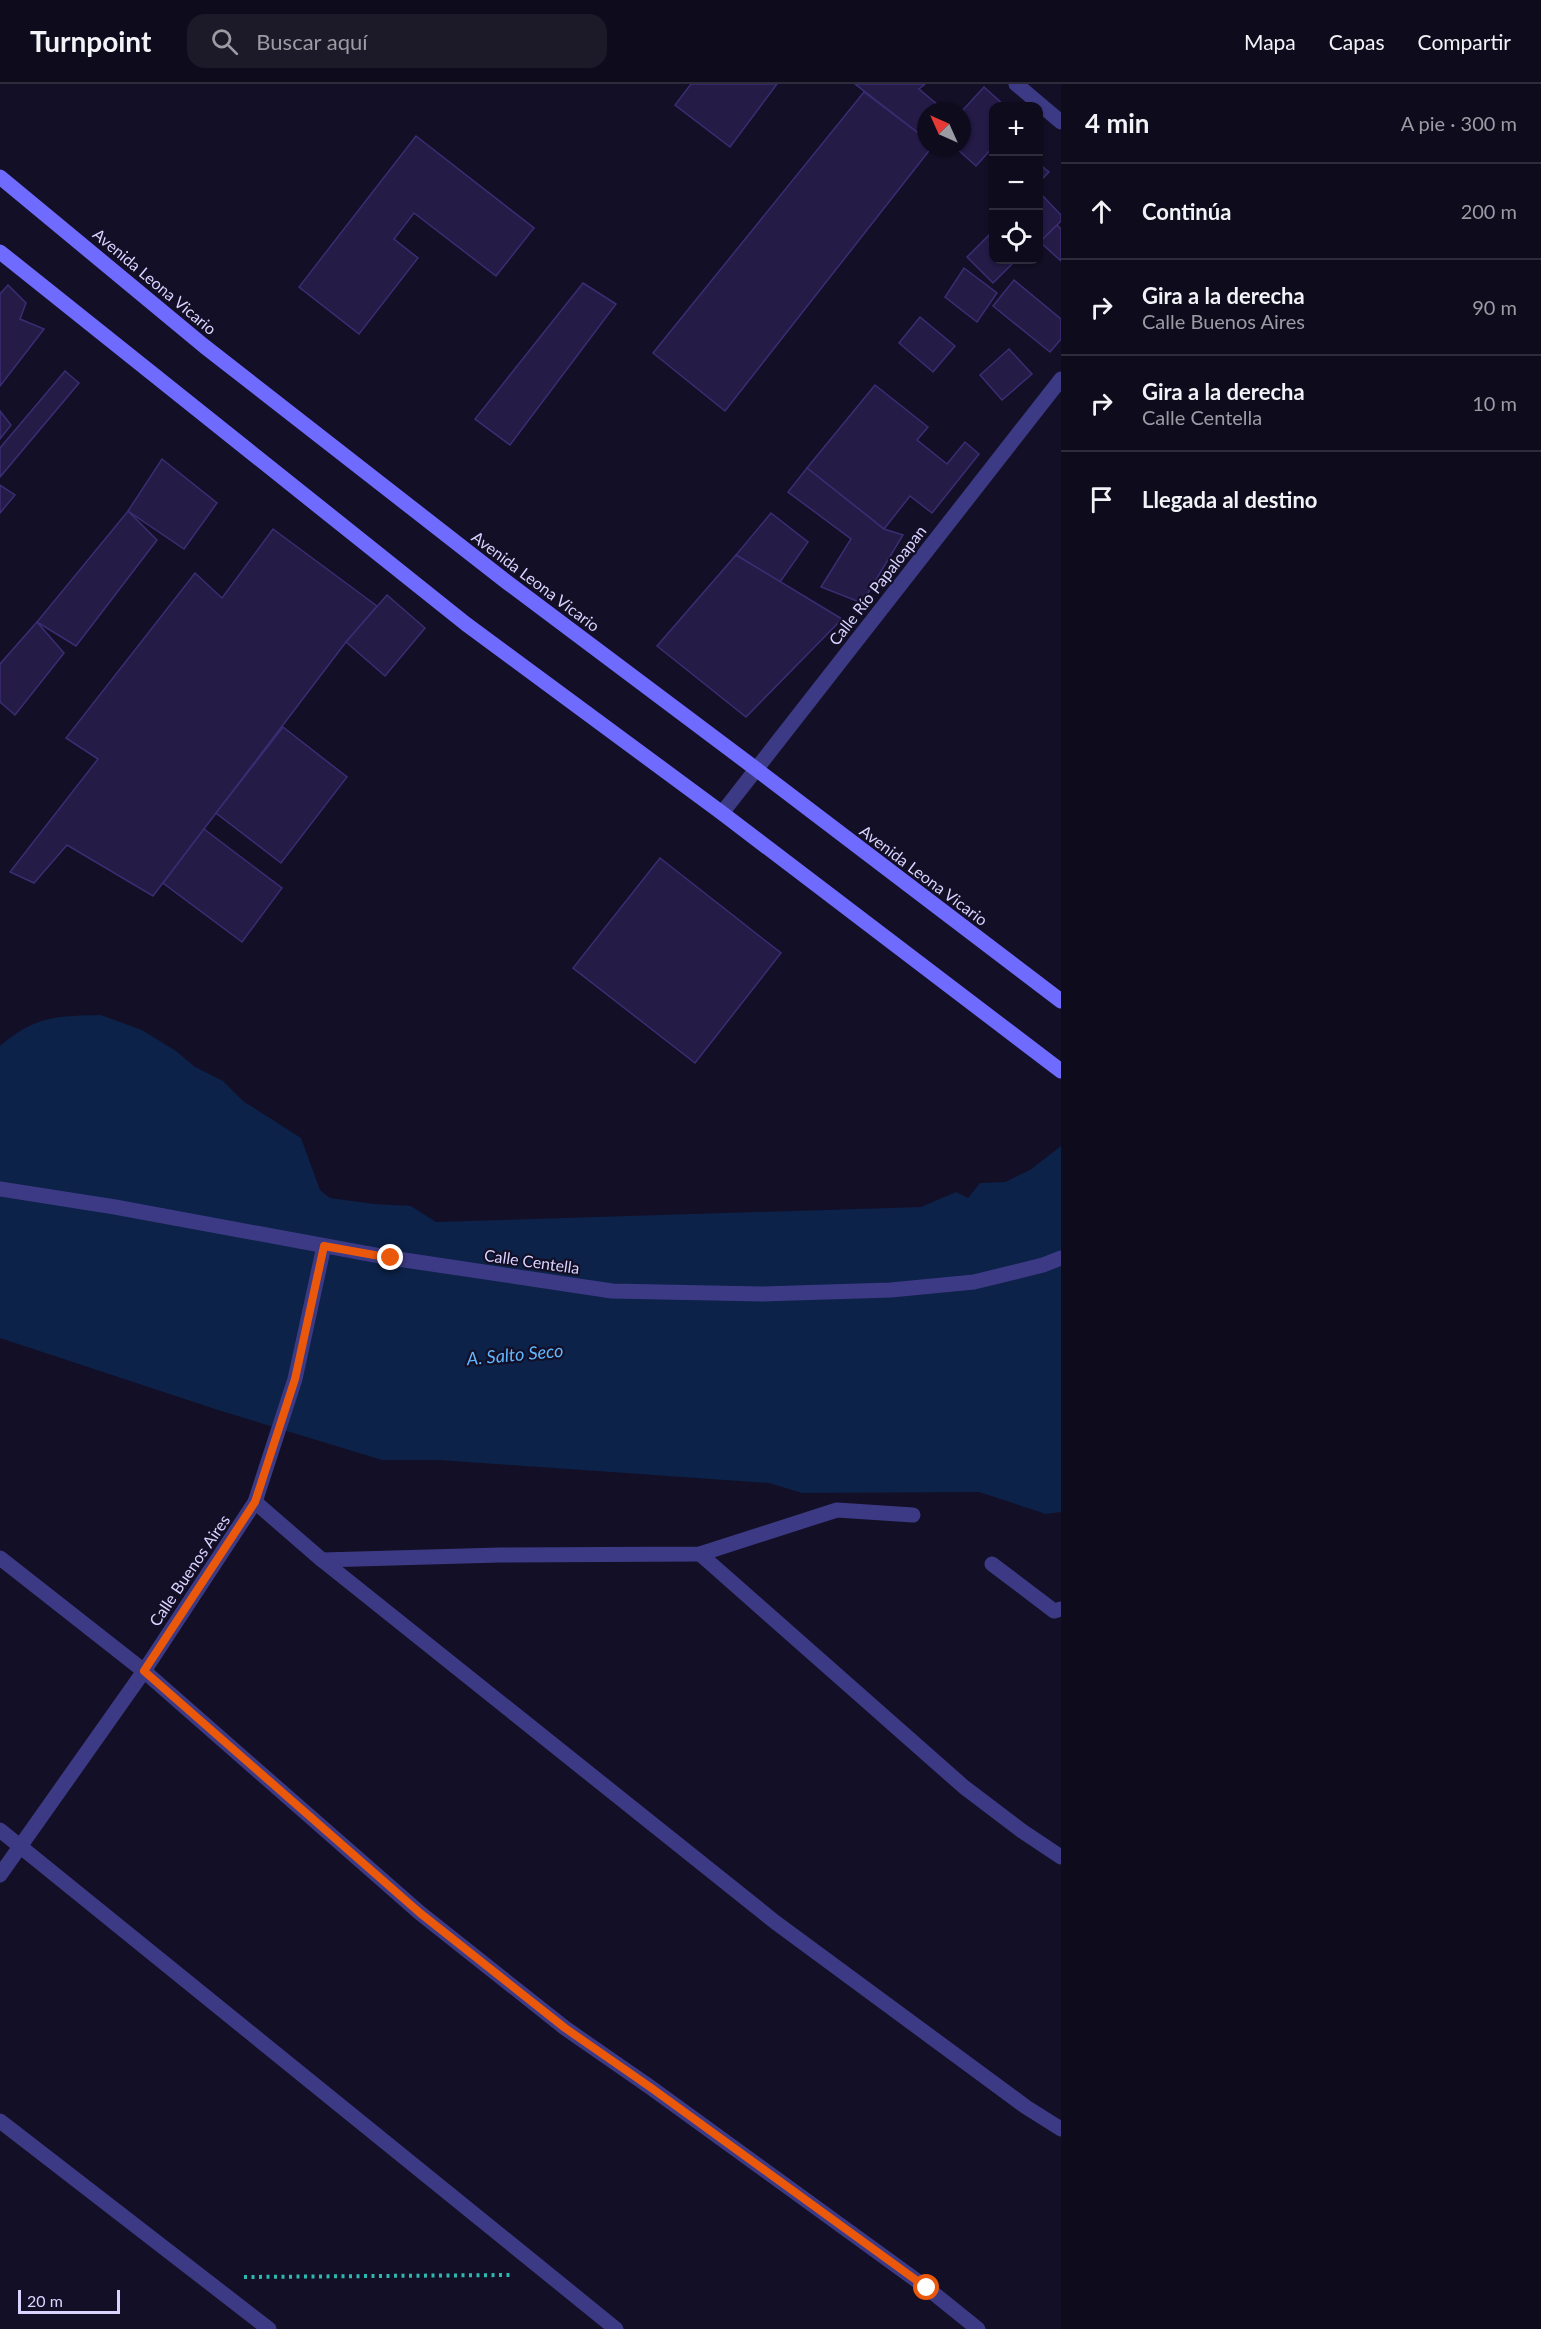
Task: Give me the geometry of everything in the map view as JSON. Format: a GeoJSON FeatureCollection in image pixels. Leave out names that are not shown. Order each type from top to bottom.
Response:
{"type":"FeatureCollection","features":[{"type":"Feature","properties":{"kind":"street"},"geometry":{"type":"LineString","coordinates":[[1016,84],[1061,122]]}},
{"type":"Feature","properties":{"kind":"street","name":"Avenida Leona Vicario"},"geometry":{"type":"LineString","coordinates":[[0,177],[204,346],[425,519],[1061,1001]]}},
{"type":"Feature","properties":{"kind":"street"},"geometry":{"type":"LineString","coordinates":[[0,252],[466,624],[722,813],[1061,1071]]}},
{"type":"Feature","properties":{"kind":"street","name":"Calle Río Papaloapan"},"geometry":{"type":"LineString","coordinates":[[722,813],[1061,379]]}},
{"type":"Feature","properties":{"kind":"street","name":"Calle Centella"},"geometry":{"type":"LineString","coordinates":[[0,1189],[391,1258],[612,1291],[739,1293],[891,1290],[974,1282],[1043,1265],[1061,1258]]}},
{"type":"Feature","properties":{"kind":"street","name":"Calle Buenos Aires"},"geometry":{"type":"LineString","coordinates":[[0,1875],[144,1671],[255,1502],[295,1379],[324,1246]]}},
{"type":"Feature","properties":{"kind":"street"},"geometry":{"type":"LineString","coordinates":[[255,1502],[322,1560],[776,1922],[1026,2107],[1061,2129]]}},
{"type":"Feature","properties":{"kind":"street"},"geometry":{"type":"LineString","coordinates":[[322,1560],[500,1555],[700,1554],[837,1510],[913,1515]]}},
{"type":"Feature","properties":{"kind":"street"},"geometry":{"type":"LineString","coordinates":[[700,1554],[964,1787],[1061,1857]]}},
{"type":"Feature","properties":{"kind":"street"},"geometry":{"type":"LineString","coordinates":[[0,1558],[144,1671],[420,1913],[565,2028],[927,2288],[978,2329]]}},
{"type":"Feature","properties":{"kind":"street"},"geometry":{"type":"LineString","coordinates":[[992,1564],[1054,1611],[1061,1609]]}},
{"type":"Feature","properties":{"kind":"street"},"geometry":{"type":"LineString","coordinates":[[0,1830],[616,2329]]}},
{"type":"Feature","properties":{"kind":"street"},"geometry":{"type":"LineString","coordinates":[[0,2121],[269,2329]]}},
{"type":"Feature","properties":{"kind":"path"},"geometry":{"type":"LineString","coordinates":[[202,2278],[550,2274]]}},
{"type":"Feature","properties":{"kind":"water","name":"A. Salto Seco"},"geometry":{"type":"Polygon","coordinates":[[[101,1015],[142,1030],[176,1051],[195,1067],[223,1081],[243,1101],[301,1138],[320,1190],[330,1198],[411,1206],[436,1222],[921,1207],[956,1192],[968,1198],[980,1183],[1005,1182],[1030,1170],[1061,1146],[1061,1512],[1046,1514],[979,1492],[802,1493],[769,1483],[438,1460],[382,1460],[218,1410],[0,1338],[0,1046],[35,1023],[58,1017],[101,1015]]]}},
{"type":"Feature","properties":{"kind":"building"},"geometry":{"type":"Polygon","coordinates":[[[691,84],[777,84],[730,147],[675,105],[691,84]]]}},
{"type":"Feature","properties":{"kind":"building"},"geometry":{"type":"Polygon","coordinates":[[[855,84],[925,84],[919,89],[934,102],[917,102],[917,132],[855,84]]]}},
{"type":"Feature","properties":{"kind":"building"},"geometry":{"type":"Polygon","coordinates":[[[984,87],[1001,102],[989,102],[989,151],[976,166],[965,156],[971,156],[970,102],[984,87]]]}},
{"type":"Feature","properties":{"kind":"building"},"geometry":{"type":"Polygon","coordinates":[[[864,92],[917,132],[917,156],[925,156],[725,411],[653,353],[864,92]]]}},
{"type":"Feature","properties":{"kind":"building"},"geometry":{"type":"Polygon","coordinates":[[[416,136],[534,228],[496,276],[414,213],[394,239],[418,258],[359,334],[299,287],[416,136]]]}},
{"type":"Feature","properties":{"kind":"building"},"geometry":{"type":"Polygon","coordinates":[[[1043,167],[1049,172],[1043,178],[1043,167]]]}},
{"type":"Feature","properties":{"kind":"building"},"geometry":{"type":"Polygon","coordinates":[[[1043,196],[1061,215],[1061,221],[1043,239],[1043,196]]]}},
{"type":"Feature","properties":{"kind":"building"},"geometry":{"type":"Polygon","coordinates":[[[1057,225],[1061,229],[1061,261],[1043,245],[1043,239],[1057,225]]]}},
{"type":"Feature","properties":{"kind":"building"},"geometry":{"type":"Polygon","coordinates":[[[989,235],[989,264],[1012,264],[993,283],[967,257],[989,235]]]}},
{"type":"Feature","properties":{"kind":"building"},"geometry":{"type":"Polygon","coordinates":[[[964,268],[997,293],[977,322],[945,297],[964,268]]]}},
{"type":"Feature","properties":{"kind":"building"},"geometry":{"type":"Polygon","coordinates":[[[1014,280],[1061,319],[1061,339],[1050,352],[993,306],[1014,280]]]}},
{"type":"Feature","properties":{"kind":"building"},"geometry":{"type":"Polygon","coordinates":[[[583,283],[616,304],[510,445],[475,419],[583,283]]]}},
{"type":"Feature","properties":{"kind":"building"},"geometry":{"type":"Polygon","coordinates":[[[8,285],[26,303],[20,319],[44,329],[0,386],[0,294],[8,285]]]}},
{"type":"Feature","properties":{"kind":"building"},"geometry":{"type":"Polygon","coordinates":[[[920,317],[955,346],[933,372],[899,343],[920,317]]]}},
{"type":"Feature","properties":{"kind":"building"},"geometry":{"type":"Polygon","coordinates":[[[1009,349],[1032,374],[1002,400],[980,375],[1009,349]]]}},
{"type":"Feature","properties":{"kind":"building"},"geometry":{"type":"Polygon","coordinates":[[[65,371],[79,383],[0,477],[0,448],[65,371]]]}},
{"type":"Feature","properties":{"kind":"building"},"geometry":{"type":"Polygon","coordinates":[[[875,385],[928,427],[917,440],[947,464],[965,442],[979,454],[932,513],[910,496],[884,529],[807,468],[875,385]]]}},
{"type":"Feature","properties":{"kind":"building"},"geometry":{"type":"Polygon","coordinates":[[[0,411],[11,425],[0,439],[0,411]]]}},
{"type":"Feature","properties":{"kind":"building"},"geometry":{"type":"Polygon","coordinates":[[[162,459],[217,503],[184,549],[128,511],[162,459]]]}},
{"type":"Feature","properties":{"kind":"building"},"geometry":{"type":"Polygon","coordinates":[[[807,468],[884,529],[903,535],[862,603],[821,587],[851,539],[788,492],[807,468]]]}},
{"type":"Feature","properties":{"kind":"building"},"geometry":{"type":"Polygon","coordinates":[[[0,485],[15,495],[0,513],[0,485]]]}},
{"type":"Feature","properties":{"kind":"building"},"geometry":{"type":"Polygon","coordinates":[[[128,511],[157,540],[76,646],[37,622],[128,511]]]}},
{"type":"Feature","properties":{"kind":"building"},"geometry":{"type":"Polygon","coordinates":[[[771,513],[808,542],[780,582],[736,555],[771,513]]]}},
{"type":"Feature","properties":{"kind":"building"},"geometry":{"type":"Polygon","coordinates":[[[273,529],[377,606],[346,642],[153,896],[67,845],[34,883],[10,872],[98,759],[66,738],[195,573],[222,598],[273,529]]]}},
{"type":"Feature","properties":{"kind":"building"},"geometry":{"type":"Polygon","coordinates":[[[736,555],[842,619],[746,717],[657,646],[736,555]]]}},
{"type":"Feature","properties":{"kind":"building"},"geometry":{"type":"Polygon","coordinates":[[[387,595],[425,628],[385,676],[346,642],[387,595]]]}},
{"type":"Feature","properties":{"kind":"building"},"geometry":{"type":"Polygon","coordinates":[[[37,622],[64,653],[15,715],[0,702],[0,664],[37,622]]]}},
{"type":"Feature","properties":{"kind":"building"},"geometry":{"type":"Polygon","coordinates":[[[283,727],[347,777],[281,863],[216,813],[283,727]]]}},
{"type":"Feature","properties":{"kind":"building"},"geometry":{"type":"Polygon","coordinates":[[[204,829],[282,888],[242,942],[163,883],[204,829]]]}},
{"type":"Feature","properties":{"kind":"building"},"geometry":{"type":"Polygon","coordinates":[[[660,858],[781,953],[695,1063],[573,968],[660,858]]]}},
{"type":"Feature","properties":{"kind":"route"},"geometry":{"type":"LineString","coordinates":[[391,1258],[324,1246],[295,1379],[255,1502],[144,1671],[420,1913],[565,2028],[927,2288]]}}]}
